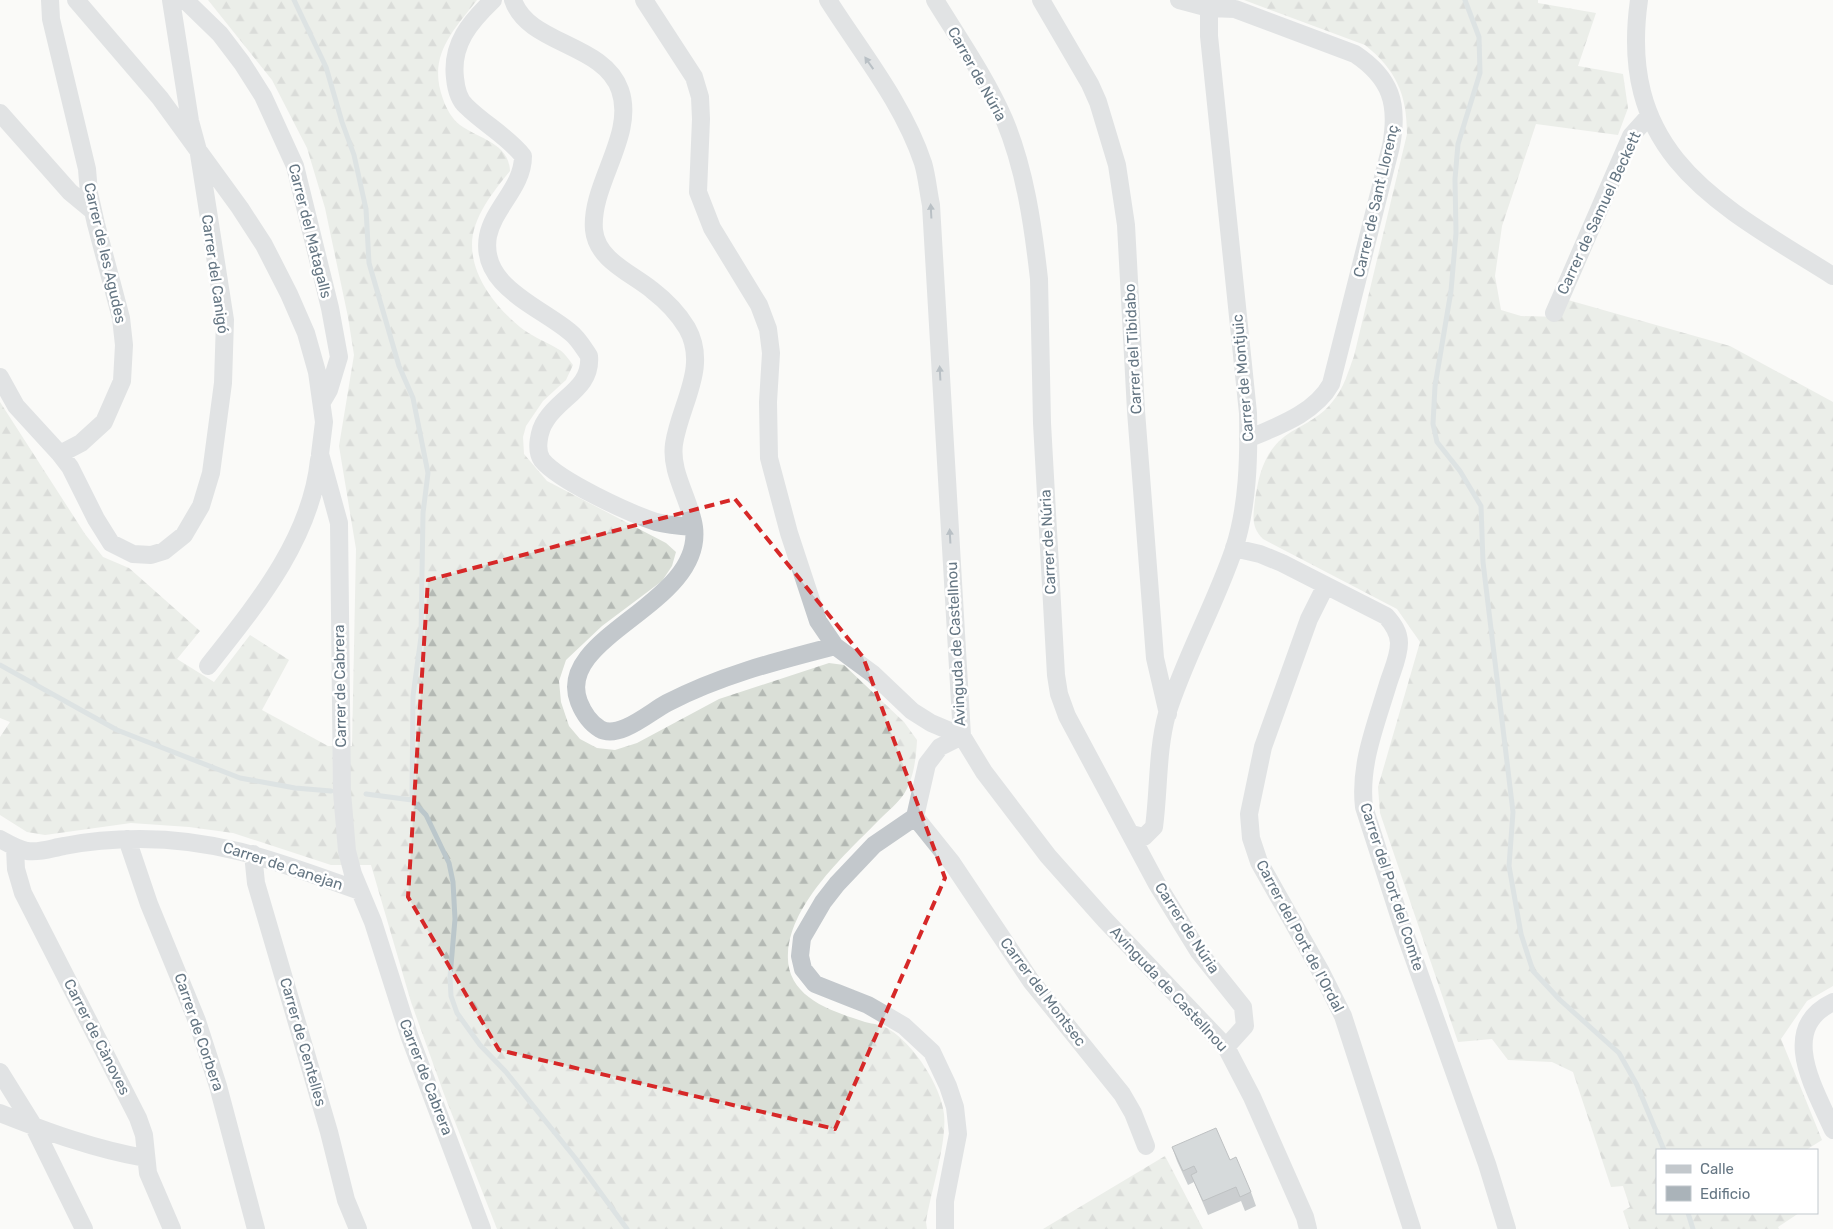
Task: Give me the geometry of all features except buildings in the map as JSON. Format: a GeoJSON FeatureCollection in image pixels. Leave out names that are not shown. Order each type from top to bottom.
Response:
{"type":"FeatureCollection","features":[{"type":"Feature","properties":{"kind":"street","name":"Carrer de les Agudes"},"geometry":{"type":"LineString","coordinates":[[50,0],[51,19],[87,169],[93,211],[121,318],[124,345],[122,381],[104,422],[81,442],[60,454]]}},
{"type":"Feature","properties":{"kind":"street","name":"Carrer de Cabrera"},"geometry":{"type":"LineString","coordinates":[[76,0],[160,98],[240,208],[264,245],[290,294],[308,341],[317,372],[322,402],[324,422],[320,454],[339,523],[342,792],[347,851],[360,891],[373,922],[409,1035],[482,1229]]}},
{"type":"Feature","properties":{"kind":"street","name":"Carrer del Canigó"},"geometry":{"type":"LineString","coordinates":[[60,454],[111,543],[133,554],[151,555],[164,551],[184,535],[201,506],[211,473],[223,383],[224,320],[199,154],[190,121],[171,0]]}},
{"type":"Feature","properties":{"kind":"street","name":"Carrer del Matagalls"},"geometry":{"type":"LineString","coordinates":[[185,0],[220,34],[242,63],[263,96],[295,166],[330,308],[339,357],[330,390],[322,402]]}},
{"type":"Feature","properties":{"kind":"street"},"geometry":{"type":"LineString","coordinates":[[494,0],[471,22],[461,38],[454,67],[457,93],[464,104],[509,141],[523,156],[523,167],[519,178],[493,220],[487,247],[489,260],[496,275],[505,286],[572,333],[588,356],[589,361],[586,374],[578,388],[546,420],[538,448],[541,459],[570,482],[656,522],[694,527]]}},
{"type":"Feature","properties":{"kind":"street"},"geometry":{"type":"LineString","coordinates":[[513,0],[524,17],[543,32],[586,54],[606,68],[620,90],[623,106],[621,126],[603,182],[595,214],[594,230],[600,247],[608,257],[653,291],[680,318],[689,332],[695,349],[696,369],[674,444],[674,461],[694,527],[694,548],[688,564],[676,581],[583,662],[577,675],[575,691],[580,705],[585,714],[600,729],[608,732],[632,725],[664,704],[716,679],[797,654],[835,646]]}},
{"type":"Feature","properties":{"kind":"street"},"geometry":{"type":"LineString","coordinates":[[644,0],[694,77],[700,97],[698,192],[712,228],[759,305],[768,329],[771,353],[768,402],[769,458],[806,587],[818,621],[835,646],[873,674],[912,711],[932,723],[962,736]]}},
{"type":"Feature","properties":{"kind":"street","name":"Avinguda de Castellnou"},"geometry":{"type":"LineString","coordinates":[[828,0],[891,94],[911,134],[923,164],[931,205],[962,736],[972,756],[1048,856],[1105,920],[1226,1048],[1252,1097],[1305,1217],[1308,1229]]}},
{"type":"Feature","properties":{"kind":"street","name":"Carrer de Núria"},"geometry":{"type":"LineString","coordinates":[[936,0],[1004,119],[1026,192],[1039,279],[1042,423],[1056,675],[1059,694],[1067,716],[1157,884],[1199,952],[1243,1007],[1245,1026],[1226,1048]]}},
{"type":"Feature","properties":{"kind":"street","name":"Carrer del Tibidabo"},"geometry":{"type":"LineString","coordinates":[[1041,0],[1080,66],[1098,102],[1111,140],[1120,181],[1126,225],[1137,421],[1154,637],[1162,694],[1168,714]]}},
{"type":"Feature","properties":{"kind":"street","name":"Carrer de Sant Llorenç"},"geometry":{"type":"LineString","coordinates":[[1180,0],[1208,8],[1235,9],[1355,54],[1382,78],[1390,93],[1394,110],[1395,125],[1391,146],[1331,384],[1326,393],[1306,410],[1248,439]]}},
{"type":"Feature","properties":{"kind":"street"},"geometry":{"type":"LineString","coordinates":[[1639,0],[1635,29],[1636,64],[1640,90],[1649,116],[1664,145],[1692,178],[1746,220],[1833,276]]}},
{"type":"Feature","properties":{"kind":"street","name":"Carrer de Montjuic"},"geometry":{"type":"LineString","coordinates":[[1131,834],[1144,837],[1154,827],[1163,731],[1181,676],[1234,548],[1242,513],[1248,439],[1226,184],[1209,36],[1208,8]]}},
{"type":"Feature","properties":{"kind":"street"},"geometry":{"type":"LineString","coordinates":[[0,113],[70,192],[93,211]]}},
{"type":"Feature","properties":{"kind":"street","name":"Carrer de Samuel Beckett"},"geometry":{"type":"LineString","coordinates":[[1554,313],[1631,136],[1649,116]]}},
{"type":"Feature","properties":{"kind":"street"},"geometry":{"type":"LineString","coordinates":[[0,377],[16,406],[60,454]]}},
{"type":"Feature","properties":{"kind":"street"},"geometry":{"type":"LineString","coordinates":[[208,666],[250,613],[290,548],[304,521],[313,497],[320,454]]}},
{"type":"Feature","properties":{"kind":"street","name":"Carrer del Port del Comte"},"geometry":{"type":"LineString","coordinates":[[1234,548],[1267,557],[1386,616],[1394,625],[1398,635],[1397,654],[1365,762],[1362,792],[1364,807],[1402,925],[1481,1146],[1507,1229]]}},
{"type":"Feature","properties":{"kind":"street","name":"Carrer del Port de l'Ordal"},"geometry":{"type":"LineString","coordinates":[[1325,587],[1309,619],[1263,747],[1249,814],[1251,838],[1259,862],[1321,972],[1343,1016],[1412,1229]]}},
{"type":"Feature","properties":{"kind":"street"},"geometry":{"type":"LineString","coordinates":[[945,1229],[945,1201],[958,1134],[955,1107],[948,1086],[932,1052],[904,1026],[887,1016],[868,1005],[815,984],[803,969],[800,956],[802,938],[823,902],[874,844],[915,817],[927,764],[940,747],[962,736]]}},
{"type":"Feature","properties":{"kind":"street","name":"Carrer del Montsec"},"geometry":{"type":"LineString","coordinates":[[915,817],[952,863],[1031,981],[1122,1094],[1133,1113],[1146,1146]]}},
{"type":"Feature","properties":{"kind":"street","name":"Carrer de Canejan"},"geometry":{"type":"LineString","coordinates":[[0,838],[15,848],[42,852],[64,846],[128,840],[178,841],[219,845],[254,854],[360,891]]}},
{"type":"Feature","properties":{"kind":"street","name":"Carrer de Corbera"},"geometry":{"type":"LineString","coordinates":[[128,840],[149,904],[198,1021],[224,1105],[256,1229]]}},
{"type":"Feature","properties":{"kind":"street","name":"Carrer de Cànoves"},"geometry":{"type":"LineString","coordinates":[[15,848],[16,869],[23,893],[138,1118],[144,1134],[145,1158],[154,1190],[172,1229]]}},
{"type":"Feature","properties":{"kind":"street","name":"Carrer de Centelles"},"geometry":{"type":"LineString","coordinates":[[254,854],[256,884],[329,1132],[346,1200],[358,1229]]}},
{"type":"Feature","properties":{"kind":"street"},"geometry":{"type":"LineString","coordinates":[[1833,1002],[1823,1007],[1810,1020],[1804,1032],[1802,1044],[1815,1088],[1833,1130]]}},
{"type":"Feature","properties":{"kind":"street"},"geometry":{"type":"LineString","coordinates":[[0,1072],[33,1126],[84,1229]]}},
{"type":"Feature","properties":{"kind":"street"},"geometry":{"type":"LineString","coordinates":[[0,1112],[33,1126],[99,1149],[145,1158]]}},
{"type":"Feature","properties":{"kind":"highlighted area"},"geometry":{"type":"Polygon","coordinates":[[[735,499],[863,657],[945,878],[835,1129],[499,1050],[408,897],[428,580],[735,499]]]}},
{"type":"Feature","properties":{"kind":"green space"},"geometry":{"type":"Polygon","coordinates":[[[208,0],[477,0],[451,34],[440,57],[438,70],[443,99],[452,117],[460,125],[499,148],[508,162],[510,171],[485,205],[476,224],[472,245],[473,258],[482,282],[505,313],[528,333],[560,350],[573,365],[566,380],[543,401],[526,426],[523,437],[524,454],[547,481],[666,543],[676,552],[672,566],[662,581],[602,626],[566,660],[559,681],[561,702],[569,726],[580,739],[597,748],[615,750],[637,743],[719,699],[829,663],[844,665],[904,722],[917,740],[912,775],[904,794],[837,863],[810,897],[799,915],[791,934],[788,953],[789,968],[794,981],[802,991],[813,1000],[838,1013],[888,1028],[917,1056],[932,1079],[942,1103],[944,1126],[941,1153],[926,1222],[927,1229],[497,1229],[444,1094],[411,1002],[371,865],[331,865],[233,833],[189,827],[131,823],[45,835],[27,832],[0,815],[0,737],[10,722],[0,718],[0,402],[85,534],[103,557],[129,568],[200,631],[177,659],[214,682],[250,635],[289,660],[262,710],[328,746],[352,746],[356,549],[339,446],[354,355],[348,317],[325,208],[307,148],[272,80],[208,0]]]}},
{"type":"Feature","properties":{"kind":"green space"},"geometry":{"type":"Polygon","coordinates":[[[1244,0],[1538,0],[1538,3],[1596,13],[1578,66],[1623,74],[1628,108],[1618,135],[1536,124],[1502,226],[1495,276],[1501,310],[1521,316],[1560,317],[1568,300],[1730,346],[1833,402],[1833,986],[1807,1001],[1781,1039],[1822,1140],[1808,1149],[1656,1149],[1656,1214],[1798,1214],[1778,1227],[1779,1229],[1629,1229],[1623,1211],[1630,1207],[1623,1186],[1611,1187],[1573,1072],[1552,1062],[1508,1060],[1492,1039],[1458,1042],[1380,813],[1378,787],[1420,642],[1397,609],[1263,539],[1256,530],[1254,521],[1255,500],[1261,471],[1269,453],[1282,438],[1314,419],[1329,406],[1340,391],[1348,374],[1354,356],[1407,134],[1405,107],[1398,84],[1385,64],[1365,45],[1244,0]]]}},
{"type":"Feature","properties":{"kind":"green space"},"geometry":{"type":"Polygon","coordinates":[[[1165,1156],[1203,1229],[1043,1229],[1165,1156]]]}},
{"type":"Feature","properties":{"kind":"waterway"},"geometry":{"type":"LineString","coordinates":[[294,0],[326,67],[354,155],[366,209],[369,263],[399,366],[413,398],[428,473],[423,513],[421,637],[413,696],[412,800]]}},
{"type":"Feature","properties":{"kind":"waterway"},"geometry":{"type":"LineString","coordinates":[[1465,0],[1479,37],[1480,73],[1458,144],[1455,179],[1456,233],[1451,291],[1435,386],[1433,424],[1437,442],[1460,471],[1481,506],[1483,562],[1513,812],[1509,866],[1521,934],[1533,971],[1560,1000],[1619,1053],[1637,1085],[1664,1149]]}},
{"type":"Feature","properties":{"kind":"waterway"},"geometry":{"type":"LineString","coordinates":[[0,665],[117,730],[240,778],[295,788],[331,791]]}},
{"type":"Feature","properties":{"kind":"waterway"},"geometry":{"type":"LineString","coordinates":[[366,794],[412,800],[426,815],[449,863],[453,882],[455,919],[450,977],[451,996],[457,1013],[480,1045],[506,1072],[576,1159],[627,1229]]}},
{"type":"Feature","properties":{"kind":"waterway"},"geometry":{"type":"LineString","coordinates":[[1688,1214],[1693,1229]]}}]}
